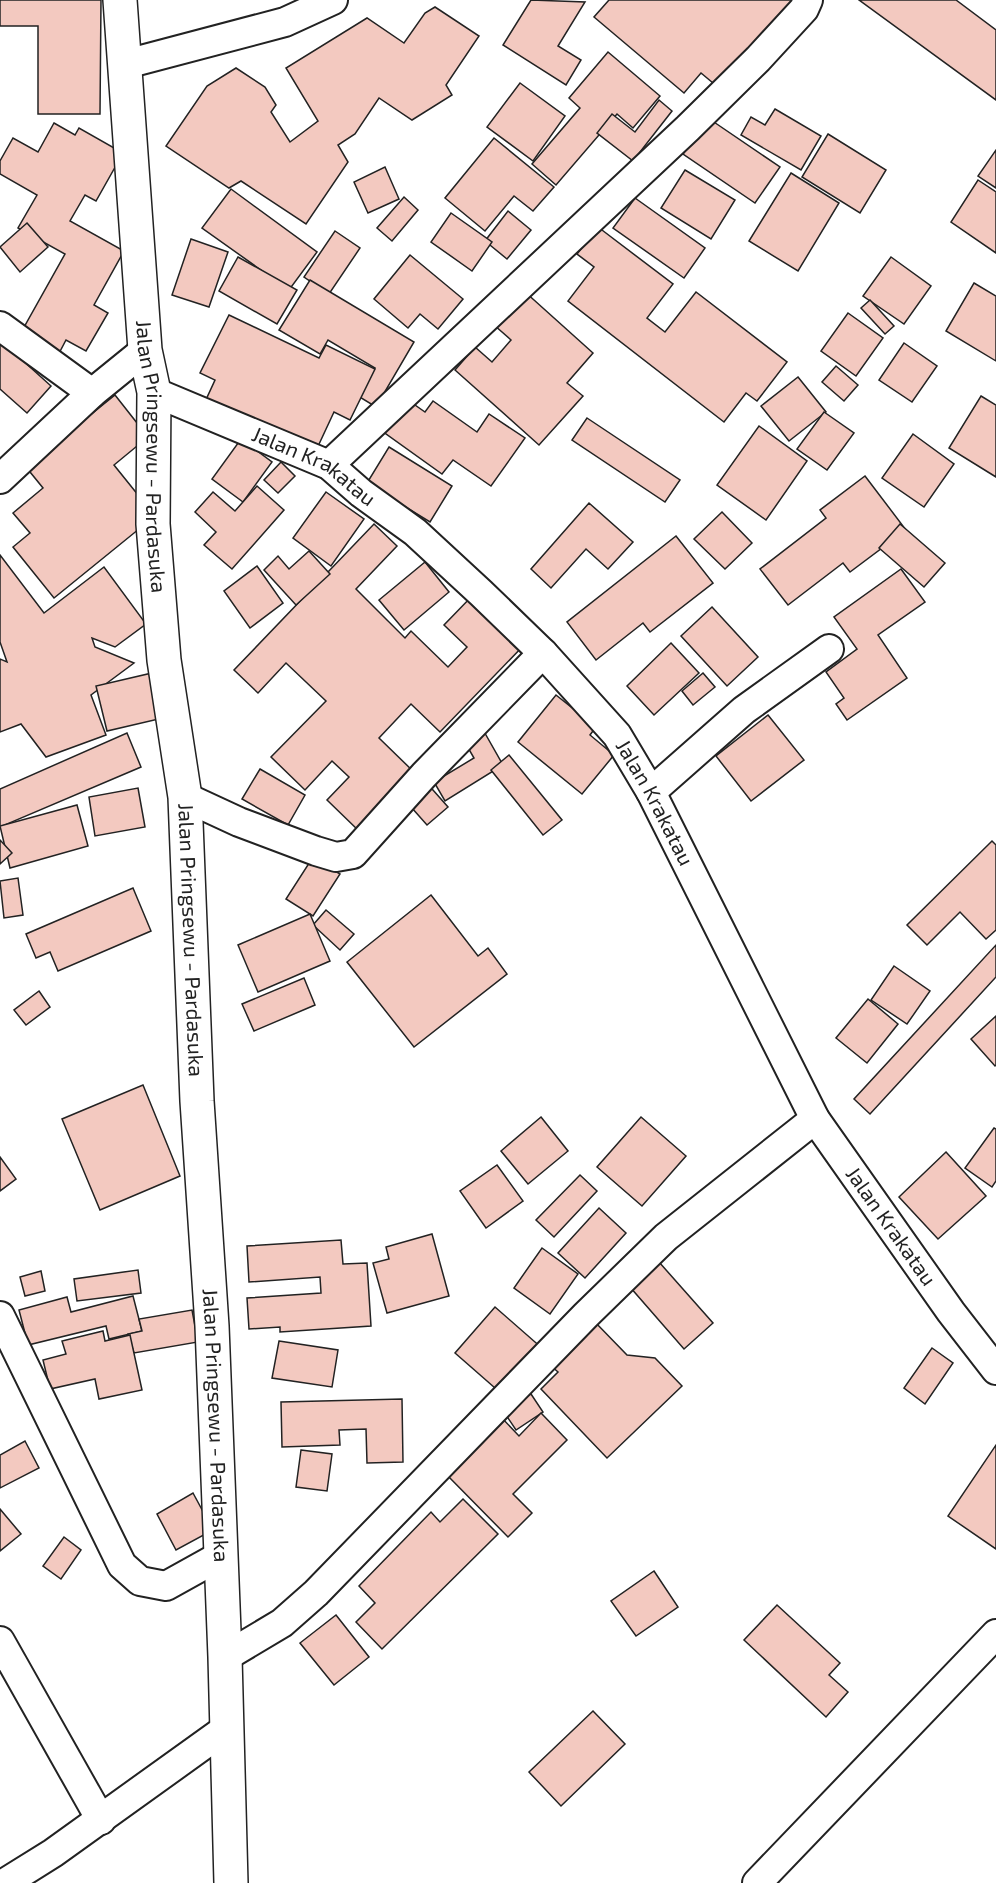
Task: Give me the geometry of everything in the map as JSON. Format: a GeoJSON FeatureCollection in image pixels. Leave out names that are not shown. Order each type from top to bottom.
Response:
{"type":"FeatureCollection","features":[{"type":"Feature","properties":{"kind":"main road","name":"Jalan Pringsewu - Pardasuka"},"geometry":{"type":"LineString","coordinates":[[120,0],[145,350],[154,392],[153,524],[164,660],[185,797],[196,1079],[212,1326],[231,1883]]}},
{"type":"Feature","properties":{"kind":"street"},"geometry":{"type":"LineString","coordinates":[[126,64],[285,22],[333,0]]}},
{"type":"Feature","properties":{"kind":"street"},"geometry":{"type":"LineString","coordinates":[[329,465],[688,128],[758,59],[804,9],[808,0]]}},
{"type":"Feature","properties":{"kind":"street"},"geometry":{"type":"LineString","coordinates":[[0,326],[92,393]]}},
{"type":"Feature","properties":{"kind":"street"},"geometry":{"type":"LineString","coordinates":[[0,479],[92,393],[145,350]]}},
{"type":"Feature","properties":{"kind":"street","name":"Jalan Krakatau"},"geometry":{"type":"LineString","coordinates":[[154,392],[329,465],[361,493],[415,532],[543,653],[617,735],[651,792],[815,1119],[951,1312],[996,1370]]}},
{"type":"Feature","properties":{"kind":"street"},"geometry":{"type":"LineString","coordinates":[[651,792],[744,710],[829,649]]}},
{"type":"Feature","properties":{"kind":"street"},"geometry":{"type":"LineString","coordinates":[[185,797],[239,822],[316,851],[336,857],[353,854],[424,775],[543,653]]}},
{"type":"Feature","properties":{"kind":"street"},"geometry":{"type":"LineString","coordinates":[[225,1657],[282,1623],[316,1593],[586,1315],[666,1237],[815,1119]]}},
{"type":"Feature","properties":{"kind":"street"},"geometry":{"type":"LineString","coordinates":[[0,1316],[122,1565],[140,1581],[166,1586],[220,1556]]}},
{"type":"Feature","properties":{"kind":"street"},"geometry":{"type":"LineString","coordinates":[[757,1883],[996,1634]]}},
{"type":"Feature","properties":{"kind":"street"},"geometry":{"type":"LineString","coordinates":[[0,1641],[9,1678],[101,1820]]}},
{"type":"Feature","properties":{"kind":"street"},"geometry":{"type":"LineString","coordinates":[[5,1883],[101,1820],[227,1728]]}},
{"type":"Feature","properties":{"kind":"building"},"geometry":{"type":"Polygon","coordinates":[[[0,0],[101,0],[100,114],[38,114],[38,26],[0,26],[0,0]]]}},
{"type":"Feature","properties":{"kind":"building"},"geometry":{"type":"Polygon","coordinates":[[[531,0],[585,2],[558,46],[581,60],[566,85],[503,45],[531,0]]]}},
{"type":"Feature","properties":{"kind":"building"},"geometry":{"type":"Polygon","coordinates":[[[609,0],[793,0],[719,88],[701,73],[684,93],[594,17],[609,0]]]}},
{"type":"Feature","properties":{"kind":"building"},"geometry":{"type":"Polygon","coordinates":[[[859,0],[956,0],[996,30],[996,100],[859,0]]]}},
{"type":"Feature","properties":{"kind":"building"},"geometry":{"type":"Polygon","coordinates":[[[435,7],[479,36],[446,85],[452,95],[412,120],[379,98],[355,134],[338,145],[348,162],[306,224],[241,181],[229,188],[166,146],[207,86],[236,68],[265,87],[276,105],[271,112],[290,142],[318,121],[286,68],[367,18],[404,43],[425,13],[435,7]]]}},
{"type":"Feature","properties":{"kind":"building"},"geometry":{"type":"Polygon","coordinates":[[[608,52],[660,96],[633,128],[617,114],[556,185],[532,164],[580,108],[569,98],[608,52]]]}},
{"type":"Feature","properties":{"kind":"building"},"geometry":{"type":"Polygon","coordinates":[[[520,83],[565,116],[533,161],[487,127],[520,83]]]}},
{"type":"Feature","properties":{"kind":"building"},"geometry":{"type":"Polygon","coordinates":[[[659,100],[672,111],[633,161],[597,133],[612,114],[635,132],[659,100]]]}},
{"type":"Feature","properties":{"kind":"building"},"geometry":{"type":"Polygon","coordinates":[[[775,109],[821,136],[801,170],[741,135],[751,117],[765,125],[775,109]]]}},
{"type":"Feature","properties":{"kind":"building"},"geometry":{"type":"Polygon","coordinates":[[[708,118],[780,167],[755,203],[683,154],[708,118]]]}},
{"type":"Feature","properties":{"kind":"building"},"geometry":{"type":"Polygon","coordinates":[[[54,123],[75,135],[79,128],[123,153],[96,201],[85,195],[70,221],[124,251],[94,305],[108,313],[86,351],[66,340],[56,359],[18,338],[65,254],[18,228],[37,195],[0,174],[0,161],[13,138],[38,152],[54,123]]]}},
{"type":"Feature","properties":{"kind":"building"},"geometry":{"type":"Polygon","coordinates":[[[828,134],[886,170],[860,213],[802,177],[828,134]]]}},
{"type":"Feature","properties":{"kind":"building"},"geometry":{"type":"Polygon","coordinates":[[[494,138],[554,187],[533,211],[514,196],[485,231],[445,198],[494,138]]]}},
{"type":"Feature","properties":{"kind":"building"},"geometry":{"type":"Polygon","coordinates":[[[996,150],[996,188],[978,176],[996,150]]]}},
{"type":"Feature","properties":{"kind":"building"},"geometry":{"type":"Polygon","coordinates":[[[385,167],[399,199],[368,213],[354,182],[385,167]]]}},
{"type":"Feature","properties":{"kind":"building"},"geometry":{"type":"Polygon","coordinates":[[[685,170],[735,200],[711,239],[661,208],[685,170]]]}},
{"type":"Feature","properties":{"kind":"building"},"geometry":{"type":"Polygon","coordinates":[[[791,173],[839,203],[798,271],[749,241],[791,173]]]}},
{"type":"Feature","properties":{"kind":"building"},"geometry":{"type":"Polygon","coordinates":[[[978,180],[996,192],[996,253],[951,222],[978,180]]]}},
{"type":"Feature","properties":{"kind":"building"},"geometry":{"type":"Polygon","coordinates":[[[231,189],[317,252],[289,290],[202,228],[231,189]]]}},
{"type":"Feature","properties":{"kind":"building"},"geometry":{"type":"Polygon","coordinates":[[[404,197],[418,210],[392,241],[377,228],[404,197]]]}},
{"type":"Feature","properties":{"kind":"building"},"geometry":{"type":"Polygon","coordinates":[[[635,198],[705,248],[684,278],[613,228],[635,198]]]}},
{"type":"Feature","properties":{"kind":"building"},"geometry":{"type":"Polygon","coordinates":[[[508,211],[531,230],[507,259],[485,241],[508,211]]]}},
{"type":"Feature","properties":{"kind":"building"},"geometry":{"type":"Polygon","coordinates":[[[451,213],[492,242],[472,271],[431,242],[451,213]]]}},
{"type":"Feature","properties":{"kind":"building"},"geometry":{"type":"Polygon","coordinates":[[[27,223],[48,247],[20,272],[0,247],[27,223]]]}},
{"type":"Feature","properties":{"kind":"building"},"geometry":{"type":"Polygon","coordinates":[[[598,227],[673,284],[647,318],[665,332],[696,292],[787,362],[757,401],[746,393],[724,422],[568,301],[594,267],[577,254],[598,227]]]}},
{"type":"Feature","properties":{"kind":"building"},"geometry":{"type":"Polygon","coordinates":[[[335,231],[360,248],[329,294],[304,277],[335,231]]]}},
{"type":"Feature","properties":{"kind":"building"},"geometry":{"type":"Polygon","coordinates":[[[191,239],[228,252],[209,307],[172,295],[191,239]]]}},
{"type":"Feature","properties":{"kind":"building"},"geometry":{"type":"Polygon","coordinates":[[[410,255],[463,299],[438,329],[420,314],[408,328],[374,299],[410,255]]]}},
{"type":"Feature","properties":{"kind":"building"},"geometry":{"type":"Polygon","coordinates":[[[238,257],[297,290],[277,324],[219,291],[238,257]]]}},
{"type":"Feature","properties":{"kind":"building"},"geometry":{"type":"Polygon","coordinates":[[[891,257],[931,286],[904,324],[863,296],[891,257]]]}},
{"type":"Feature","properties":{"kind":"building"},"geometry":{"type":"Polygon","coordinates":[[[310,280],[414,342],[376,407],[358,396],[375,368],[328,340],[320,354],[279,330],[310,280]]]}},
{"type":"Feature","properties":{"kind":"building"},"geometry":{"type":"Polygon","coordinates":[[[974,283],[996,296],[996,361],[946,331],[974,283]]]}},
{"type":"Feature","properties":{"kind":"building"},"geometry":{"type":"Polygon","coordinates":[[[524,291],[593,353],[567,383],[583,396],[539,445],[455,370],[475,347],[492,362],[511,340],[494,325],[524,291]]]}},
{"type":"Feature","properties":{"kind":"building"},"geometry":{"type":"Polygon","coordinates":[[[870,300],[894,326],[885,334],[861,308],[870,300]]]}},
{"type":"Feature","properties":{"kind":"building"},"geometry":{"type":"Polygon","coordinates":[[[848,313],[883,338],[856,376],[821,351],[848,313]]]}},
{"type":"Feature","properties":{"kind":"building"},"geometry":{"type":"Polygon","coordinates":[[[229,315],[319,358],[326,345],[375,369],[350,420],[334,412],[313,457],[204,404],[215,380],[200,373],[229,315]]]}},
{"type":"Feature","properties":{"kind":"building"},"geometry":{"type":"Polygon","coordinates":[[[0,340],[51,386],[27,413],[0,389],[0,340]]]}},
{"type":"Feature","properties":{"kind":"building"},"geometry":{"type":"Polygon","coordinates":[[[904,343],[937,366],[912,402],[879,380],[904,343]]]}},
{"type":"Feature","properties":{"kind":"building"},"geometry":{"type":"Polygon","coordinates":[[[836,366],[858,385],[844,401],[822,382],[836,366]]]}},
{"type":"Feature","properties":{"kind":"building"},"geometry":{"type":"Polygon","coordinates":[[[798,377],[826,412],[789,441],[761,406],[798,377]]]}},
{"type":"Feature","properties":{"kind":"building"},"geometry":{"type":"Polygon","coordinates":[[[115,395],[148,437],[114,465],[155,516],[54,598],[13,547],[30,533],[13,513],[43,488],[26,467],[115,395]]]}},
{"type":"Feature","properties":{"kind":"building"},"geometry":{"type":"Polygon","coordinates":[[[981,396],[996,405],[996,477],[949,448],[981,396]]]}},
{"type":"Feature","properties":{"kind":"building"},"geometry":{"type":"Polygon","coordinates":[[[405,398],[425,412],[433,401],[477,432],[489,414],[525,438],[491,486],[453,460],[442,474],[382,431],[405,398]]]}},
{"type":"Feature","properties":{"kind":"building"},"geometry":{"type":"Polygon","coordinates":[[[824,412],[854,433],[827,470],[797,449],[824,412]]]}},
{"type":"Feature","properties":{"kind":"building"},"geometry":{"type":"Polygon","coordinates":[[[587,418],[680,480],[665,502],[572,440],[587,418]]]}},
{"type":"Feature","properties":{"kind":"building"},"geometry":{"type":"Polygon","coordinates":[[[759,426],[807,461],[766,520],[717,485],[759,426]]]}},
{"type":"Feature","properties":{"kind":"building"},"geometry":{"type":"Polygon","coordinates":[[[913,434],[954,464],[924,507],[882,478],[913,434]]]}},
{"type":"Feature","properties":{"kind":"building"},"geometry":{"type":"Polygon","coordinates":[[[241,439],[272,462],[243,502],[212,479],[241,439]]]}},
{"type":"Feature","properties":{"kind":"building"},"geometry":{"type":"Polygon","coordinates":[[[389,447],[452,486],[430,522],[367,483],[389,447]]]}},
{"type":"Feature","properties":{"kind":"building"},"geometry":{"type":"Polygon","coordinates":[[[281,462],[295,476],[278,493],[264,480],[281,462]]]}},
{"type":"Feature","properties":{"kind":"building"},"geometry":{"type":"Polygon","coordinates":[[[865,476],[906,530],[850,572],[843,563],[788,605],[760,569],[826,518],[820,510],[865,476]]]}},
{"type":"Feature","properties":{"kind":"building"},"geometry":{"type":"Polygon","coordinates":[[[257,486],[284,510],[232,569],[204,545],[216,532],[195,512],[213,492],[235,511],[257,486]]]}},
{"type":"Feature","properties":{"kind":"building"},"geometry":{"type":"Polygon","coordinates":[[[326,492],[364,519],[331,566],[293,538],[326,492]]]}},
{"type":"Feature","properties":{"kind":"building"},"geometry":{"type":"Polygon","coordinates":[[[589,503],[633,542],[608,569],[586,549],[551,588],[531,569],[589,503]]]}},
{"type":"Feature","properties":{"kind":"building"},"geometry":{"type":"Polygon","coordinates":[[[722,512],[752,543],[725,569],[694,539],[722,512]]]}},
{"type":"Feature","properties":{"kind":"building"},"geometry":{"type":"Polygon","coordinates":[[[374,524],[397,546],[356,589],[405,638],[411,631],[448,667],[467,647],[444,625],[474,594],[525,644],[440,732],[411,704],[379,738],[416,774],[360,832],[327,800],[349,777],[332,761],[305,790],[271,757],[326,701],[286,663],[258,693],[234,670],[374,524]]]}},
{"type":"Feature","properties":{"kind":"building"},"geometry":{"type":"Polygon","coordinates":[[[900,524],[945,563],[924,587],[879,548],[900,524]]]}},
{"type":"Feature","properties":{"kind":"building"},"geometry":{"type":"Polygon","coordinates":[[[676,536],[713,583],[650,632],[643,623],[596,660],[567,622],[676,536]]]}},
{"type":"Feature","properties":{"kind":"building"},"geometry":{"type":"Polygon","coordinates":[[[309,551],[330,574],[296,605],[264,570],[278,556],[289,569],[309,551]]]}},
{"type":"Feature","properties":{"kind":"building"},"geometry":{"type":"Polygon","coordinates":[[[0,555],[44,613],[104,567],[146,624],[115,647],[92,638],[95,647],[134,663],[91,695],[106,735],[46,757],[21,724],[0,732],[0,659],[7,662],[0,642],[0,555]]]}},
{"type":"Feature","properties":{"kind":"building"},"geometry":{"type":"Polygon","coordinates":[[[425,562],[449,592],[404,630],[379,600],[425,562]]]}},
{"type":"Feature","properties":{"kind":"building"},"geometry":{"type":"Polygon","coordinates":[[[257,566],[283,603],[250,628],[224,591],[257,566]]]}},
{"type":"Feature","properties":{"kind":"building"},"geometry":{"type":"Polygon","coordinates":[[[901,569],[925,602],[878,635],[907,678],[847,720],[836,704],[844,698],[826,672],[857,649],[834,617],[901,569]]]}},
{"type":"Feature","properties":{"kind":"building"},"geometry":{"type":"Polygon","coordinates":[[[712,607],[758,657],[727,686],[681,636],[712,607]]]}},
{"type":"Feature","properties":{"kind":"building"},"geometry":{"type":"Polygon","coordinates":[[[671,643],[699,673],[654,715],[627,686],[671,643]]]}},
{"type":"Feature","properties":{"kind":"building"},"geometry":{"type":"Polygon","coordinates":[[[152,673],[163,718],[107,731],[96,686],[152,673]]]}},
{"type":"Feature","properties":{"kind":"building"},"geometry":{"type":"Polygon","coordinates":[[[703,673],[715,687],[693,705],[682,691],[703,673]]]}},
{"type":"Feature","properties":{"kind":"building"},"geometry":{"type":"Polygon","coordinates":[[[556,695],[596,727],[590,735],[614,755],[582,794],[518,742],[556,695]]]}},
{"type":"Feature","properties":{"kind":"building"},"geometry":{"type":"Polygon","coordinates":[[[768,715],[804,760],[751,801],[716,756],[768,715]]]}},
{"type":"Feature","properties":{"kind":"building"},"geometry":{"type":"Polygon","coordinates":[[[482,728],[503,765],[445,801],[434,782],[474,758],[463,739],[482,728]]]}},
{"type":"Feature","properties":{"kind":"building"},"geometry":{"type":"Polygon","coordinates":[[[127,733],[141,767],[0,827],[0,789],[127,733]]]}},
{"type":"Feature","properties":{"kind":"building"},"geometry":{"type":"Polygon","coordinates":[[[509,755],[562,820],[543,835],[491,770],[509,755]]]}},
{"type":"Feature","properties":{"kind":"building"},"geometry":{"type":"Polygon","coordinates":[[[260,769],[305,795],[288,825],[242,799],[260,769]]]}},
{"type":"Feature","properties":{"kind":"building"},"geometry":{"type":"Polygon","coordinates":[[[425,781],[448,807],[427,825],[404,799],[425,781]]]}},
{"type":"Feature","properties":{"kind":"building"},"geometry":{"type":"Polygon","coordinates":[[[138,788],[145,827],[95,836],[89,797],[138,788]]]}},
{"type":"Feature","properties":{"kind":"building"},"geometry":{"type":"Polygon","coordinates":[[[77,805],[88,846],[10,868],[0,826],[77,805]]]}},
{"type":"Feature","properties":{"kind":"building"},"geometry":{"type":"Polygon","coordinates":[[[0,840],[12,853],[0,864],[0,840]]]}},
{"type":"Feature","properties":{"kind":"building"},"geometry":{"type":"Polygon","coordinates":[[[992,841],[996,845],[996,930],[986,939],[960,912],[927,945],[907,925],[992,841]]]}},
{"type":"Feature","properties":{"kind":"building"},"geometry":{"type":"Polygon","coordinates":[[[313,857],[340,874],[313,916],[286,899],[313,857]]]}},
{"type":"Feature","properties":{"kind":"building"},"geometry":{"type":"Polygon","coordinates":[[[18,878],[23,915],[4,918],[0,881],[18,878]]]}},
{"type":"Feature","properties":{"kind":"building"},"geometry":{"type":"Polygon","coordinates":[[[133,888],[151,931],[58,971],[50,952],[36,958],[26,934],[133,888]]]}},
{"type":"Feature","properties":{"kind":"building"},"geometry":{"type":"Polygon","coordinates":[[[431,895],[478,956],[488,948],[507,974],[414,1047],[347,962],[431,895]]]}},
{"type":"Feature","properties":{"kind":"building"},"geometry":{"type":"Polygon","coordinates":[[[326,910],[354,934],[340,950],[313,925],[326,910]]]}},
{"type":"Feature","properties":{"kind":"building"},"geometry":{"type":"Polygon","coordinates":[[[310,914],[330,961],[258,992],[238,945],[310,914]]]}},
{"type":"Feature","properties":{"kind":"building"},"geometry":{"type":"Polygon","coordinates":[[[996,945],[996,977],[870,1114],[854,1099],[996,945]]]}},
{"type":"Feature","properties":{"kind":"building"},"geometry":{"type":"Polygon","coordinates":[[[894,966],[930,991],[907,1024],[871,1000],[894,966]]]}},
{"type":"Feature","properties":{"kind":"building"},"geometry":{"type":"Polygon","coordinates":[[[304,978],[315,1005],[254,1031],[242,1004],[304,978]]]}},
{"type":"Feature","properties":{"kind":"building"},"geometry":{"type":"Polygon","coordinates":[[[39,991],[50,1007],[26,1025],[14,1010],[39,991]]]}},
{"type":"Feature","properties":{"kind":"building"},"geometry":{"type":"Polygon","coordinates":[[[868,999],[898,1024],[867,1063],[836,1038],[868,999]]]}},
{"type":"Feature","properties":{"kind":"building"},"geometry":{"type":"Polygon","coordinates":[[[996,1016],[996,1065],[995,1066],[971,1039],[996,1016]]]}},
{"type":"Feature","properties":{"kind":"building"},"geometry":{"type":"Polygon","coordinates":[[[143,1085],[180,1176],[100,1210],[62,1119],[143,1085]]]}},
{"type":"Feature","properties":{"kind":"building"},"geometry":{"type":"Polygon","coordinates":[[[541,1117],[568,1151],[528,1184],[501,1151],[541,1117]]]}},
{"type":"Feature","properties":{"kind":"building"},"geometry":{"type":"Polygon","coordinates":[[[641,1117],[686,1156],[642,1206],[597,1167],[641,1117]]]}},
{"type":"Feature","properties":{"kind":"building"},"geometry":{"type":"Polygon","coordinates":[[[994,1128],[996,1129],[996,1181],[992,1187],[965,1168],[994,1128]]]}},
{"type":"Feature","properties":{"kind":"building"},"geometry":{"type":"Polygon","coordinates":[[[946,1152],[986,1196],[938,1239],[899,1197],[946,1152]]]}},
{"type":"Feature","properties":{"kind":"building"},"geometry":{"type":"Polygon","coordinates":[[[0,1157],[16,1179],[0,1191],[0,1157]]]}},
{"type":"Feature","properties":{"kind":"building"},"geometry":{"type":"Polygon","coordinates":[[[497,1165],[523,1201],[486,1228],[460,1191],[497,1165]]]}},
{"type":"Feature","properties":{"kind":"building"},"geometry":{"type":"Polygon","coordinates":[[[580,1175],[597,1191],[554,1237],[536,1220],[580,1175]]]}},
{"type":"Feature","properties":{"kind":"building"},"geometry":{"type":"Polygon","coordinates":[[[599,1208],[626,1233],[585,1278],[558,1253],[599,1208]]]}},
{"type":"Feature","properties":{"kind":"building"},"geometry":{"type":"Polygon","coordinates":[[[432,1234],[449,1296],[387,1313],[373,1263],[389,1259],[386,1247],[432,1234]]]}},
{"type":"Feature","properties":{"kind":"building"},"geometry":{"type":"Polygon","coordinates":[[[341,1240],[343,1264],[367,1263],[371,1326],[280,1332],[280,1327],[249,1329],[247,1298],[321,1293],[320,1277],[249,1282],[247,1246],[341,1240]]]}},
{"type":"Feature","properties":{"kind":"building"},"geometry":{"type":"Polygon","coordinates":[[[542,1248],[578,1274],[550,1314],[514,1288],[542,1248]]]}},
{"type":"Feature","properties":{"kind":"building"},"geometry":{"type":"Polygon","coordinates":[[[659,1262],[713,1323],[684,1349],[630,1287],[659,1262]]]}},
{"type":"Feature","properties":{"kind":"building"},"geometry":{"type":"Polygon","coordinates":[[[138,1270],[141,1293],[77,1301],[74,1279],[138,1270]]]}},
{"type":"Feature","properties":{"kind":"building"},"geometry":{"type":"Polygon","coordinates":[[[41,1271],[45,1291],[25,1296],[20,1277],[41,1271]]]}},
{"type":"Feature","properties":{"kind":"building"},"geometry":{"type":"Polygon","coordinates":[[[133,1296],[142,1331],[109,1339],[106,1326],[28,1345],[19,1310],[67,1297],[71,1312],[133,1296]]]}},
{"type":"Feature","properties":{"kind":"building"},"geometry":{"type":"Polygon","coordinates":[[[495,1307],[543,1349],[503,1395],[455,1353],[495,1307]]]}},
{"type":"Feature","properties":{"kind":"building"},"geometry":{"type":"Polygon","coordinates":[[[192,1310],[198,1342],[134,1353],[128,1334],[142,1331],[139,1319],[192,1310]]]}},
{"type":"Feature","properties":{"kind":"building"},"geometry":{"type":"Polygon","coordinates":[[[594,1321],[627,1355],[655,1358],[682,1386],[607,1458],[541,1389],[558,1372],[549,1364],[594,1321]]]}},
{"type":"Feature","properties":{"kind":"building"},"geometry":{"type":"Polygon","coordinates":[[[103,1331],[105,1341],[130,1335],[142,1390],[99,1399],[95,1379],[50,1389],[43,1360],[66,1354],[62,1341],[103,1331]]]}},
{"type":"Feature","properties":{"kind":"building"},"geometry":{"type":"Polygon","coordinates":[[[279,1341],[338,1350],[332,1387],[272,1378],[279,1341]]]}},
{"type":"Feature","properties":{"kind":"building"},"geometry":{"type":"Polygon","coordinates":[[[932,1348],[953,1363],[925,1404],[904,1388],[932,1348]]]}},
{"type":"Feature","properties":{"kind":"building"},"geometry":{"type":"Polygon","coordinates":[[[531,1394],[543,1412],[516,1430],[504,1412],[531,1394]]]}},
{"type":"Feature","properties":{"kind":"building"},"geometry":{"type":"Polygon","coordinates":[[[402,1399],[403,1462],[367,1463],[366,1429],[339,1430],[340,1445],[282,1447],[281,1402],[402,1399]]]}},
{"type":"Feature","properties":{"kind":"building"},"geometry":{"type":"Polygon","coordinates":[[[541,1413],[567,1440],[513,1494],[532,1513],[508,1537],[446,1474],[502,1418],[519,1436],[541,1413]]]}},
{"type":"Feature","properties":{"kind":"building"},"geometry":{"type":"Polygon","coordinates":[[[25,1441],[39,1468],[0,1488],[0,1455],[25,1441]]]}},
{"type":"Feature","properties":{"kind":"building"},"geometry":{"type":"Polygon","coordinates":[[[996,1445],[996,1549],[948,1516],[996,1445]]]}},
{"type":"Feature","properties":{"kind":"building"},"geometry":{"type":"Polygon","coordinates":[[[301,1450],[332,1454],[327,1491],[296,1487],[301,1450]]]}},
{"type":"Feature","properties":{"kind":"building"},"geometry":{"type":"Polygon","coordinates":[[[193,1493],[213,1530],[176,1550],[157,1514],[193,1493]]]}},
{"type":"Feature","properties":{"kind":"building"},"geometry":{"type":"Polygon","coordinates":[[[463,1499],[498,1534],[382,1649],[356,1622],[375,1603],[359,1586],[431,1512],[440,1522],[463,1499]]]}},
{"type":"Feature","properties":{"kind":"building"},"geometry":{"type":"Polygon","coordinates":[[[0,1509],[21,1534],[0,1551],[0,1509]]]}},
{"type":"Feature","properties":{"kind":"building"},"geometry":{"type":"Polygon","coordinates":[[[64,1537],[81,1550],[61,1579],[43,1566],[64,1537]]]}},
{"type":"Feature","properties":{"kind":"building"},"geometry":{"type":"Polygon","coordinates":[[[654,1571],[678,1607],[636,1636],[611,1601],[654,1571]]]}},
{"type":"Feature","properties":{"kind":"building"},"geometry":{"type":"Polygon","coordinates":[[[777,1605],[840,1663],[829,1675],[848,1692],[826,1717],[744,1640],[777,1605]]]}},
{"type":"Feature","properties":{"kind":"building"},"geometry":{"type":"Polygon","coordinates":[[[336,1615],[369,1657],[334,1685],[300,1643],[336,1615]]]}},
{"type":"Feature","properties":{"kind":"building"},"geometry":{"type":"Polygon","coordinates":[[[593,1711],[625,1744],[561,1806],[529,1772],[593,1711]]]}}]}
